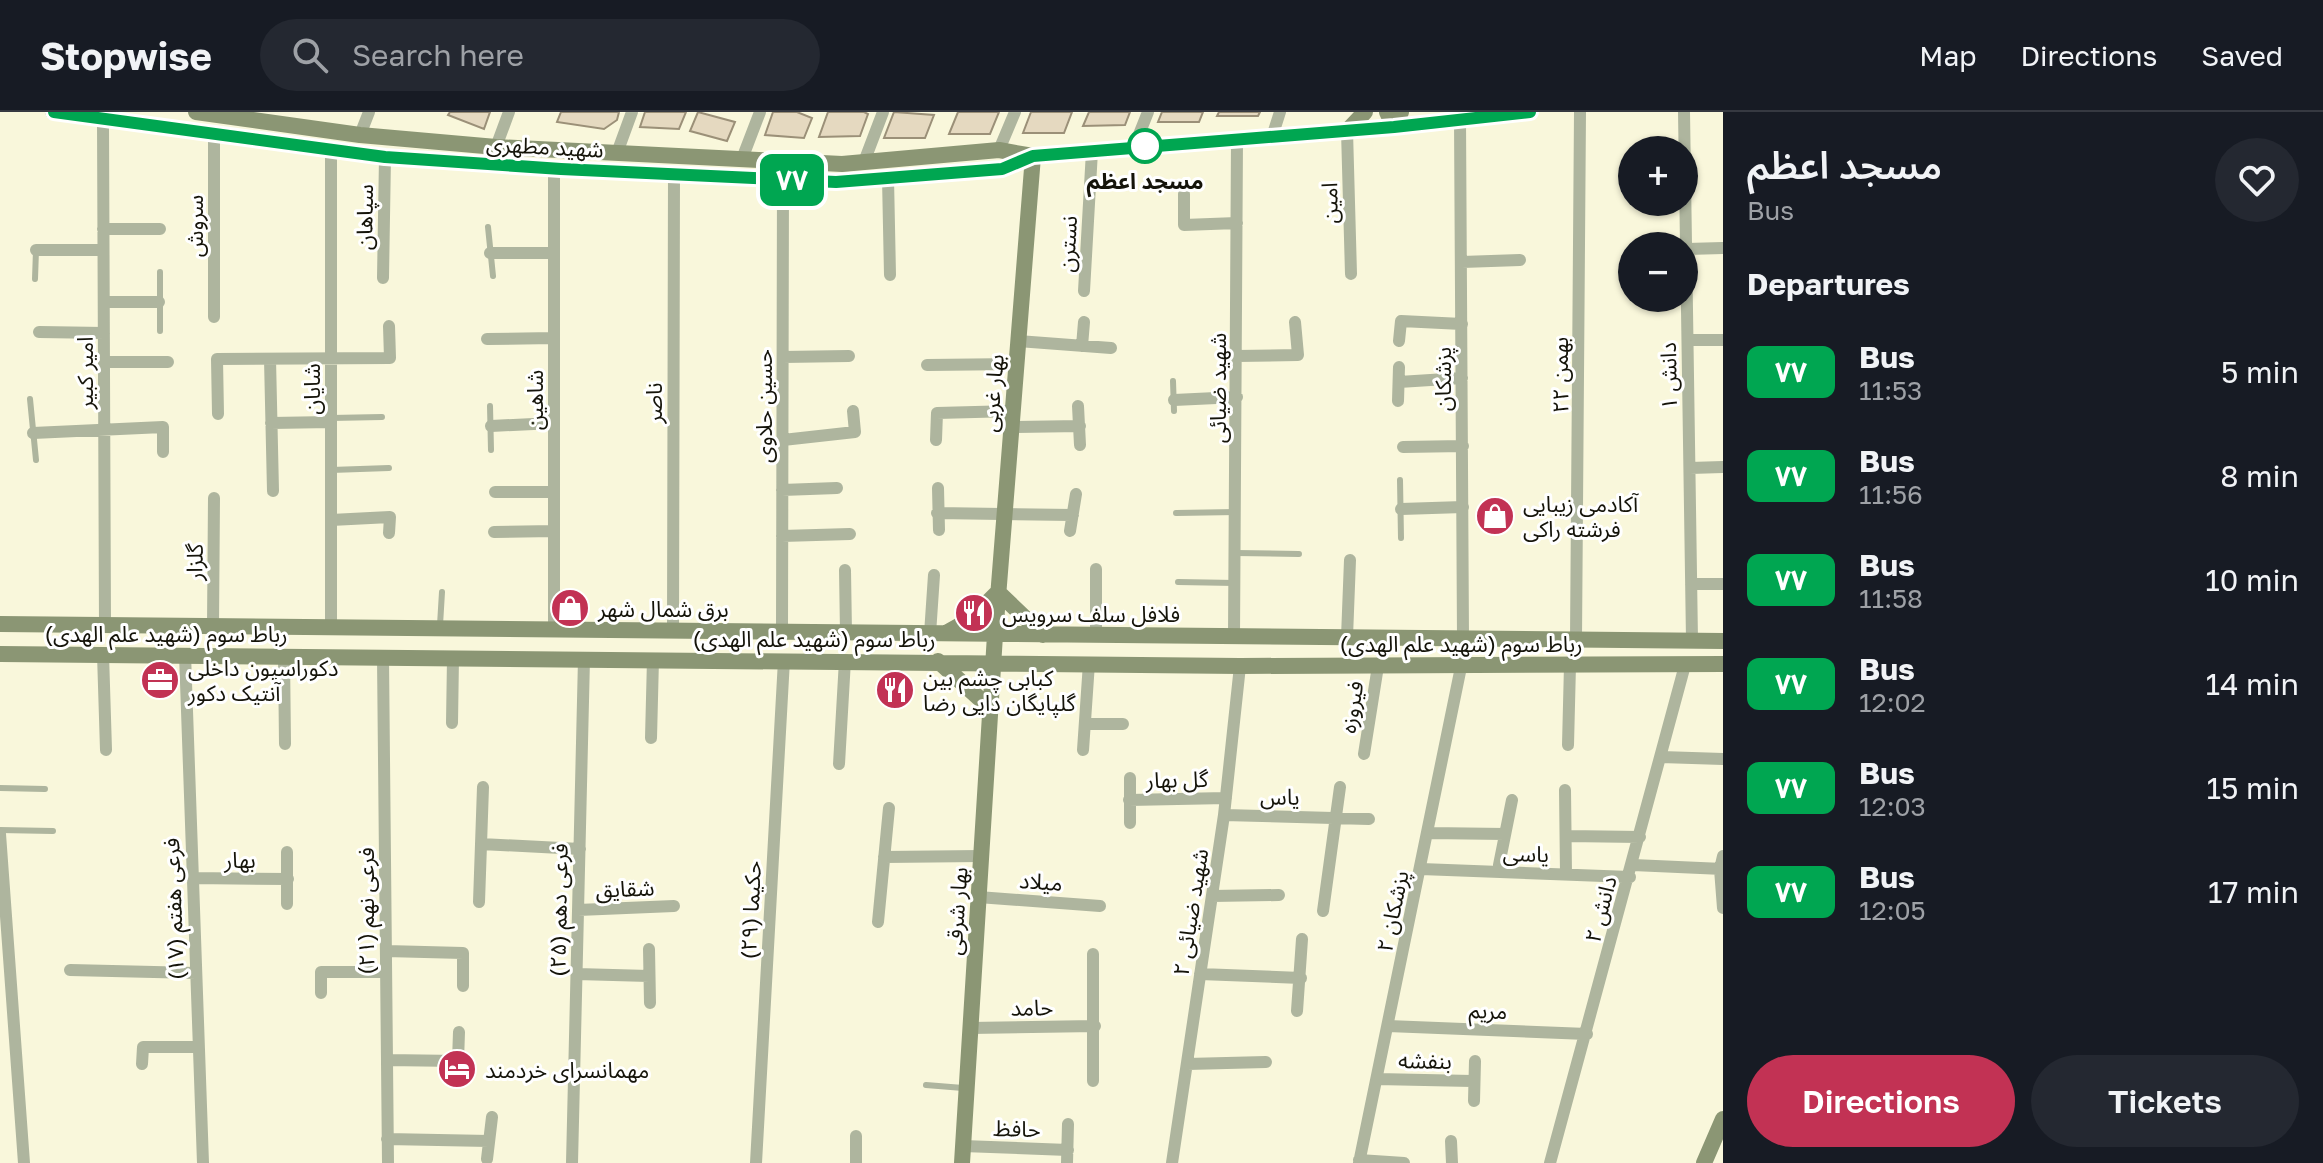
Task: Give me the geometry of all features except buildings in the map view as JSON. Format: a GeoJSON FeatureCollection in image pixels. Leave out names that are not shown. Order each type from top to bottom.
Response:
{"type":"FeatureCollection","features":[{"type":"Feature","properties":{"kind":"main road","name":"شهید مطهری"},"geometry":{"type":"LineString","coordinates":[[53,112],[385,157],[554,169],[836,182],[1002,169],[1033,156]]}},
{"type":"Feature","properties":{"kind":"main road","name":"شهید مطهری"},"geometry":{"type":"LineString","coordinates":[[196,112],[294,118],[360,135],[496,147],[864,162],[999,150],[1033,156],[1347,131],[1394,117],[1529,112]]}},
{"type":"Feature","properties":{"kind":"main road"},"geometry":{"type":"LineString","coordinates":[[1347,131],[1365,112]]}},
{"type":"Feature","properties":{"kind":"main road"},"geometry":{"type":"LineString","coordinates":[[285,143],[294,118]]}},
{"type":"Feature","properties":{"kind":"main road","name":"بهار غربی"},"geometry":{"type":"LineString","coordinates":[[993,662],[1033,156]]}},
{"type":"Feature","properties":{"kind":"main road"},"geometry":{"type":"LineString","coordinates":[[937,634],[971,619],[998,592],[1043,635]]}},
{"type":"Feature","properties":{"kind":"main road","name":"رباط سوم (شهید علم الهدی)"},"geometry":{"type":"LineString","coordinates":[[0,624],[1723,641]]}},
{"type":"Feature","properties":{"kind":"main road"},"geometry":{"type":"LineString","coordinates":[[420,658],[427,649],[427,638],[422,629]]}},
{"type":"Feature","properties":{"kind":"main road"},"geometry":{"type":"LineString","coordinates":[[487,658],[479,650],[480,637],[490,630]]}},
{"type":"Feature","properties":{"kind":"main road"},"geometry":{"type":"LineString","coordinates":[[1294,665],[1324,657],[1333,651],[1340,637]]}},
{"type":"Feature","properties":{"kind":"main road"},"geometry":{"type":"LineString","coordinates":[[1378,666],[1369,657],[1369,648],[1428,646],[1435,638]]}},
{"type":"Feature","properties":{"kind":"main road","name":"رباط سوم (شهید علم الهدی)"},"geometry":{"type":"LineString","coordinates":[[0,654],[1240,666],[1723,664]]}},
{"type":"Feature","properties":{"kind":"main road"},"geometry":{"type":"LineString","coordinates":[[938,661],[990,708]]}},
{"type":"Feature","properties":{"kind":"main road","name":"بهار شرقی"},"geometry":{"type":"LineString","coordinates":[[962,1154],[993,662]]}},
{"type":"Feature","properties":{"kind":"main road"},"geometry":{"type":"LineString","coordinates":[[1704,1163],[1723,1119]]}},
{"type":"Feature","properties":{"kind":"street"},"geometry":{"type":"LineString","coordinates":[[360,135],[369,112]]}},
{"type":"Feature","properties":{"kind":"street"},"geometry":{"type":"LineString","coordinates":[[496,147],[509,112]]}},
{"type":"Feature","properties":{"kind":"street"},"geometry":{"type":"LineString","coordinates":[[617,153],[632,112]]}},
{"type":"Feature","properties":{"kind":"street"},"geometry":{"type":"LineString","coordinates":[[742,159],[760,112]]}},
{"type":"Feature","properties":{"kind":"street"},"geometry":{"type":"LineString","coordinates":[[864,162],[883,112]]}},
{"type":"Feature","properties":{"kind":"street"},"geometry":{"type":"LineString","coordinates":[[999,150],[1015,112]]}},
{"type":"Feature","properties":{"kind":"street"},"geometry":{"type":"LineString","coordinates":[[1134,147],[1148,112]]}},
{"type":"Feature","properties":{"kind":"street"},"geometry":{"type":"LineString","coordinates":[[1272,137],[1280,112]]}},
{"type":"Feature","properties":{"kind":"street","name":"۲۲ بهمن"},"geometry":{"type":"LineString","coordinates":[[1576,639],[1580,112]]}},
{"type":"Feature","properties":{"kind":"street","name":"دانش ۱"},"geometry":{"type":"LineString","coordinates":[[1684,112],[1687,232]]}},
{"type":"Feature","properties":{"kind":"street","name":"پزشکان"},"geometry":{"type":"LineString","coordinates":[[1455,116],[1462,262],[1463,638]]}},
{"type":"Feature","properties":{"kind":"street","name":"امیر کبیر"},"geometry":{"type":"LineString","coordinates":[[103,121],[105,625]]}},
{"type":"Feature","properties":{"kind":"street","name":"امین"},"geometry":{"type":"LineString","coordinates":[[1347,131],[1351,274]]}},
{"type":"Feature","properties":{"kind":"street","name":"سروش"},"geometry":{"type":"LineString","coordinates":[[214,135],[214,317]]}},
{"type":"Feature","properties":{"kind":"street","name":"شهید ضیائی"},"geometry":{"type":"LineString","coordinates":[[1234,636],[1237,140]]}},
{"type":"Feature","properties":{"kind":"street","name":"شایان"},"geometry":{"type":"LineString","coordinates":[[331,150],[331,628]]}},
{"type":"Feature","properties":{"kind":"street","name":"نسترن"},"geometry":{"type":"LineString","coordinates":[[1084,291],[1092,151]]}},
{"type":"Feature","properties":{"kind":"street","name":"سپاهان"},"geometry":{"type":"LineString","coordinates":[[383,278],[385,157]]}},
{"type":"Feature","properties":{"kind":"street","name":"شاهین"},"geometry":{"type":"LineString","coordinates":[[554,169],[554,630]]}},
{"type":"Feature","properties":{"kind":"street","name":"ناصر"},"geometry":{"type":"LineString","coordinates":[[673,632],[674,174]]}},
{"type":"Feature","properties":{"kind":"street"},"geometry":{"type":"LineString","coordinates":[[888,178],[890,275]]}},
{"type":"Feature","properties":{"kind":"street","name":"حسین حلاوی"},"geometry":{"type":"LineString","coordinates":[[782,632],[783,179]]}},
{"type":"Feature","properties":{"kind":"street"},"geometry":{"type":"LineString","coordinates":[[1184,194],[1184,225],[1237,223]]}},
{"type":"Feature","properties":{"kind":"street"},"geometry":{"type":"LineString","coordinates":[[103,229],[160,229]]}},
{"type":"Feature","properties":{"kind":"street"},"geometry":{"type":"LineString","coordinates":[[1698,249],[1723,248]]}},
{"type":"Feature","properties":{"kind":"street"},"geometry":{"type":"LineString","coordinates":[[36,250],[103,250]]}},
{"type":"Feature","properties":{"kind":"street"},"geometry":{"type":"LineString","coordinates":[[490,253],[553,253]]}},
{"type":"Feature","properties":{"kind":"street"},"geometry":{"type":"LineString","coordinates":[[1462,262],[1520,260]]}},
{"type":"Feature","properties":{"kind":"street"},"geometry":{"type":"LineString","coordinates":[[104,302],[159,302]]}},
{"type":"Feature","properties":{"kind":"street","name":"دانش ۱"},"geometry":{"type":"LineString","coordinates":[[1688,312],[1692,640]]}},
{"type":"Feature","properties":{"kind":"street"},"geometry":{"type":"LineString","coordinates":[[1399,341],[1401,321],[1462,324]]}},
{"type":"Feature","properties":{"kind":"street"},"geometry":{"type":"LineString","coordinates":[[1082,346],[1084,322]]}},
{"type":"Feature","properties":{"kind":"street"},"geometry":{"type":"LineString","coordinates":[[1237,356],[1298,355],[1295,322]]}},
{"type":"Feature","properties":{"kind":"street"},"geometry":{"type":"LineString","coordinates":[[218,414],[217,359],[390,358],[389,326]]}},
{"type":"Feature","properties":{"kind":"street"},"geometry":{"type":"LineString","coordinates":[[39,332],[104,333]]}},
{"type":"Feature","properties":{"kind":"street"},"geometry":{"type":"LineString","coordinates":[[487,339],[554,338]]}},
{"type":"Feature","properties":{"kind":"street"},"geometry":{"type":"LineString","coordinates":[[1688,340],[1723,340]]}},
{"type":"Feature","properties":{"kind":"street"},"geometry":{"type":"LineString","coordinates":[[1018,341],[1111,348]]}},
{"type":"Feature","properties":{"kind":"street"},"geometry":{"type":"LineString","coordinates":[[783,357],[849,356]]}},
{"type":"Feature","properties":{"kind":"street"},"geometry":{"type":"LineString","coordinates":[[270,359],[273,491]]}},
{"type":"Feature","properties":{"kind":"street"},"geometry":{"type":"LineString","coordinates":[[104,362],[168,362]]}},
{"type":"Feature","properties":{"kind":"street"},"geometry":{"type":"LineString","coordinates":[[927,365],[1017,364]]}},
{"type":"Feature","properties":{"kind":"street"},"geometry":{"type":"LineString","coordinates":[[1398,401],[1399,367]]}},
{"type":"Feature","properties":{"kind":"street"},"geometry":{"type":"LineString","coordinates":[[1399,382],[1462,378]]}},
{"type":"Feature","properties":{"kind":"street"},"geometry":{"type":"LineString","coordinates":[[1174,406],[1237,397]]}},
{"type":"Feature","properties":{"kind":"street"},"geometry":{"type":"LineString","coordinates":[[1078,406],[1080,445]]}},
{"type":"Feature","properties":{"kind":"street"},"geometry":{"type":"LineString","coordinates":[[783,440],[855,432],[853,411]]}},
{"type":"Feature","properties":{"kind":"street"},"geometry":{"type":"LineString","coordinates":[[936,440],[937,413],[1080,426]]}},
{"type":"Feature","properties":{"kind":"street"},"geometry":{"type":"LineString","coordinates":[[271,423],[331,420]]}},
{"type":"Feature","properties":{"kind":"street"},"geometry":{"type":"LineString","coordinates":[[491,426],[554,423]]}},
{"type":"Feature","properties":{"kind":"street"},"geometry":{"type":"LineString","coordinates":[[33,433],[163,427],[163,452]]}},
{"type":"Feature","properties":{"kind":"street"},"geometry":{"type":"LineString","coordinates":[[1403,447],[1463,446]]}},
{"type":"Feature","properties":{"kind":"street"},"geometry":{"type":"LineString","coordinates":[[1690,468],[1723,467]]}},
{"type":"Feature","properties":{"kind":"street"},"geometry":{"type":"LineString","coordinates":[[782,490],[837,488]]}},
{"type":"Feature","properties":{"kind":"street"},"geometry":{"type":"LineString","coordinates":[[938,488],[939,530]]}},
{"type":"Feature","properties":{"kind":"street"},"geometry":{"type":"LineString","coordinates":[[495,492],[553,492]]}},
{"type":"Feature","properties":{"kind":"street"},"geometry":{"type":"LineString","coordinates":[[1070,531],[1076,494]]}},
{"type":"Feature","properties":{"kind":"street","name":"گلزار"},"geometry":{"type":"LineString","coordinates":[[213,626],[214,498]]}},
{"type":"Feature","properties":{"kind":"street"},"geometry":{"type":"LineString","coordinates":[[1401,509],[1463,507]]}},
{"type":"Feature","properties":{"kind":"street"},"geometry":{"type":"LineString","coordinates":[[937,513],[1073,515]]}},
{"type":"Feature","properties":{"kind":"street"},"geometry":{"type":"LineString","coordinates":[[331,520],[390,517],[389,533]]}},
{"type":"Feature","properties":{"kind":"street"},"geometry":{"type":"LineString","coordinates":[[494,532],[554,531]]}},
{"type":"Feature","properties":{"kind":"street"},"geometry":{"type":"LineString","coordinates":[[782,536],[850,534]]}},
{"type":"Feature","properties":{"kind":"street"},"geometry":{"type":"LineString","coordinates":[[1340,637],[1350,560]]}},
{"type":"Feature","properties":{"kind":"street"},"geometry":{"type":"LineString","coordinates":[[1096,569],[1096,635]]}},
{"type":"Feature","properties":{"kind":"street"},"geometry":{"type":"LineString","coordinates":[[845,570],[846,633]]}},
{"type":"Feature","properties":{"kind":"street"},"geometry":{"type":"LineString","coordinates":[[934,575],[937,634]]}},
{"type":"Feature","properties":{"kind":"street"},"geometry":{"type":"LineString","coordinates":[[1691,584],[1723,584]]}},
{"type":"Feature","properties":{"kind":"street"},"geometry":{"type":"LineString","coordinates":[[103,654],[106,750]]}},
{"type":"Feature","properties":{"kind":"street","name":"فرعی هفتم (۱۷)"},"geometry":{"type":"LineString","coordinates":[[185,654],[203,1163]]}},
{"type":"Feature","properties":{"kind":"street"},"geometry":{"type":"LineString","coordinates":[[284,656],[285,744]]}},
{"type":"Feature","properties":{"kind":"street","name":"فرعی نهم (۲۱)"},"geometry":{"type":"LineString","coordinates":[[383,658],[388,1163]]}},
{"type":"Feature","properties":{"kind":"street"},"geometry":{"type":"LineString","coordinates":[[452,723],[453,658]]}},
{"type":"Feature","properties":{"kind":"street","name":"فرعی دهم (۲۵)"},"geometry":{"type":"LineString","coordinates":[[572,1163],[584,659]]}},
{"type":"Feature","properties":{"kind":"street"},"geometry":{"type":"LineString","coordinates":[[651,738],[653,659]]}},
{"type":"Feature","properties":{"kind":"street","name":"حکیما (۲۹)"},"geometry":{"type":"LineString","coordinates":[[757,1163],[784,660]]}},
{"type":"Feature","properties":{"kind":"street"},"geometry":{"type":"LineString","coordinates":[[839,764],[845,660]]}},
{"type":"Feature","properties":{"kind":"street"},"geometry":{"type":"LineString","coordinates":[[1083,750],[1089,663]]}},
{"type":"Feature","properties":{"kind":"street"},"geometry":{"type":"LineString","coordinates":[[1568,745],[1570,665]]}},
{"type":"Feature","properties":{"kind":"street","name":"دانش ۲"},"geometry":{"type":"LineString","coordinates":[[1550,1163],[1685,665]]}},
{"type":"Feature","properties":{"kind":"street","name":"شهید ضیائی ۲"},"geometry":{"type":"LineString","coordinates":[[1172,1163],[1224,815],[1240,666]]}},
{"type":"Feature","properties":{"kind":"street","name":"فیروزه"},"geometry":{"type":"LineString","coordinates":[[1364,754],[1378,666]]}},
{"type":"Feature","properties":{"kind":"street","name":"پزشکان ۲"},"geometry":{"type":"LineString","coordinates":[[1359,1162],[1461,667]]}},
{"type":"Feature","properties":{"kind":"street"},"geometry":{"type":"LineString","coordinates":[[1085,724],[1123,724]]}},
{"type":"Feature","properties":{"kind":"street"},"geometry":{"type":"LineString","coordinates":[[1661,757],[1723,759]]}},
{"type":"Feature","properties":{"kind":"street"},"geometry":{"type":"LineString","coordinates":[[1130,778],[1130,823]]}},
{"type":"Feature","properties":{"kind":"street"},"geometry":{"type":"LineString","coordinates":[[479,902],[483,787]]}},
{"type":"Feature","properties":{"kind":"street"},"geometry":{"type":"LineString","coordinates":[[1323,911],[1340,787]]}},
{"type":"Feature","properties":{"kind":"street"},"geometry":{"type":"LineString","coordinates":[[1565,790],[1566,874]]}},
{"type":"Feature","properties":{"kind":"street","name":"گل بهار"},"geometry":{"type":"LineString","coordinates":[[1129,800],[1226,798]]}},
{"type":"Feature","properties":{"kind":"street"},"geometry":{"type":"LineString","coordinates":[[1499,865],[1512,800]]}},
{"type":"Feature","properties":{"kind":"street"},"geometry":{"type":"LineString","coordinates":[[878,922],[889,808]]}},
{"type":"Feature","properties":{"kind":"street","name":"یاس"},"geometry":{"type":"LineString","coordinates":[[1224,815],[1369,819]]}},
{"type":"Feature","properties":{"kind":"street"},"geometry":{"type":"LineString","coordinates":[[0,832],[4,940],[24,1163]]}},
{"type":"Feature","properties":{"kind":"street"},"geometry":{"type":"LineString","coordinates":[[1429,833],[1505,834]]}},
{"type":"Feature","properties":{"kind":"street"},"geometry":{"type":"LineString","coordinates":[[1567,836],[1640,837]]}},
{"type":"Feature","properties":{"kind":"street"},"geometry":{"type":"LineString","coordinates":[[481,844],[580,849]]}},
{"type":"Feature","properties":{"kind":"street"},"geometry":{"type":"LineString","coordinates":[[287,852],[287,904]]}},
{"type":"Feature","properties":{"kind":"street"},"geometry":{"type":"LineString","coordinates":[[884,857],[981,856]]}},
{"type":"Feature","properties":{"kind":"street"},"geometry":{"type":"LineString","coordinates":[[1722,865],[1723,908]]}},
{"type":"Feature","properties":{"kind":"street","name":"یاسی"},"geometry":{"type":"LineString","coordinates":[[1421,869],[1566,874],[1722,865]]}},
{"type":"Feature","properties":{"kind":"street","name":"بهار"},"geometry":{"type":"LineString","coordinates":[[192,878],[288,879]]}},
{"type":"Feature","properties":{"kind":"street"},"geometry":{"type":"LineString","coordinates":[[1212,896],[1279,895]]}},
{"type":"Feature","properties":{"kind":"street","name":"میلاد"},"geometry":{"type":"LineString","coordinates":[[978,897],[1100,906]]}},
{"type":"Feature","properties":{"kind":"street","name":"شقایق"},"geometry":{"type":"LineString","coordinates":[[578,910],[674,906]]}},
{"type":"Feature","properties":{"kind":"street"},"geometry":{"type":"LineString","coordinates":[[1297,1011],[1302,939]]}},
{"type":"Feature","properties":{"kind":"street"},"geometry":{"type":"LineString","coordinates":[[649,949],[650,1003]]}},
{"type":"Feature","properties":{"kind":"street"},"geometry":{"type":"LineString","coordinates":[[386,951],[463,953],[463,986]]}},
{"type":"Feature","properties":{"kind":"street"},"geometry":{"type":"LineString","coordinates":[[1093,954],[1093,1081]]}},
{"type":"Feature","properties":{"kind":"street"},"geometry":{"type":"LineString","coordinates":[[70,970],[196,973]]}},
{"type":"Feature","properties":{"kind":"street"},"geometry":{"type":"LineString","coordinates":[[321,993],[321,972],[386,972]]}},
{"type":"Feature","properties":{"kind":"street"},"geometry":{"type":"LineString","coordinates":[[577,974],[649,976]]}},
{"type":"Feature","properties":{"kind":"street"},"geometry":{"type":"LineString","coordinates":[[1200,974],[1301,978]]}},
{"type":"Feature","properties":{"kind":"street","name":"حامد"},"geometry":{"type":"LineString","coordinates":[[970,1028],[1095,1026]]}},
{"type":"Feature","properties":{"kind":"street","name":"مریم"},"geometry":{"type":"LineString","coordinates":[[1388,1026],[1587,1034]]}},
{"type":"Feature","properties":{"kind":"street"},"geometry":{"type":"LineString","coordinates":[[387,1060],[458,1061],[459,1032]]}},
{"type":"Feature","properties":{"kind":"street"},"geometry":{"type":"LineString","coordinates":[[142,1064],[143,1047],[198,1047]]}},
{"type":"Feature","properties":{"kind":"street"},"geometry":{"type":"LineString","coordinates":[[0,1054],[16,1054]]}},
{"type":"Feature","properties":{"kind":"street"},"geometry":{"type":"LineString","coordinates":[[1474,1101],[1472,1081],[1475,1061]]}},
{"type":"Feature","properties":{"kind":"street"},"geometry":{"type":"LineString","coordinates":[[1187,1064],[1266,1062]]}},
{"type":"Feature","properties":{"kind":"street","name":"بنفشه"},"geometry":{"type":"LineString","coordinates":[[1377,1079],[1472,1081]]}},
{"type":"Feature","properties":{"kind":"street"},"geometry":{"type":"LineString","coordinates":[[487,1159],[492,1117]]}},
{"type":"Feature","properties":{"kind":"street"},"geometry":{"type":"LineString","coordinates":[[1068,1124],[1068,1157]]}},
{"type":"Feature","properties":{"kind":"street"},"geometry":{"type":"LineString","coordinates":[[856,1136],[856,1163]]}},
{"type":"Feature","properties":{"kind":"street"},"geometry":{"type":"LineString","coordinates":[[387,1139],[489,1141]]}},
{"type":"Feature","properties":{"kind":"street"},"geometry":{"type":"LineString","coordinates":[[1451,1141],[1452,1163]]}},
{"type":"Feature","properties":{"kind":"street","name":"حافظ"},"geometry":{"type":"LineString","coordinates":[[962,1154],[1068,1157]]}},
{"type":"Feature","properties":{"kind":"street"},"geometry":{"type":"LineString","coordinates":[[1359,1162],[1404,1163]]}},
{"type":"Feature","properties":{"kind":"lane"},"geometry":{"type":"LineString","coordinates":[[488,227],[493,276]]}},
{"type":"Feature","properties":{"kind":"lane"},"geometry":{"type":"LineString","coordinates":[[35,279],[36,250]]}},
{"type":"Feature","properties":{"kind":"lane"},"geometry":{"type":"LineString","coordinates":[[160,272],[160,331]]}},
{"type":"Feature","properties":{"kind":"lane"},"geometry":{"type":"LineString","coordinates":[[1173,381],[1174,406]]}},
{"type":"Feature","properties":{"kind":"lane"},"geometry":{"type":"LineString","coordinates":[[30,399],[36,460]]}},
{"type":"Feature","properties":{"kind":"lane"},"geometry":{"type":"LineString","coordinates":[[490,406],[491,450]]}},
{"type":"Feature","properties":{"kind":"lane"},"geometry":{"type":"LineString","coordinates":[[331,420],[382,417]]}},
{"type":"Feature","properties":{"kind":"lane"},"geometry":{"type":"LineString","coordinates":[[331,470],[389,468]]}},
{"type":"Feature","properties":{"kind":"lane"},"geometry":{"type":"LineString","coordinates":[[1400,480],[1401,538]]}},
{"type":"Feature","properties":{"kind":"lane"},"geometry":{"type":"LineString","coordinates":[[1176,513],[1236,512]]}},
{"type":"Feature","properties":{"kind":"lane"},"geometry":{"type":"LineString","coordinates":[[1236,553],[1299,554]]}},
{"type":"Feature","properties":{"kind":"lane"},"geometry":{"type":"LineString","coordinates":[[1178,582],[1235,583]]}},
{"type":"Feature","properties":{"kind":"lane"},"geometry":{"type":"LineString","coordinates":[[440,629],[442,592]]}},
{"type":"Feature","properties":{"kind":"lane"},"geometry":{"type":"LineString","coordinates":[[0,788],[45,789]]}},
{"type":"Feature","properties":{"kind":"lane"},"geometry":{"type":"LineString","coordinates":[[0,832],[53,831]]}},
{"type":"Feature","properties":{"kind":"lane"},"geometry":{"type":"LineString","coordinates":[[926,1085],[967,1088]]}},
{"type":"Feature","properties":{"kind":"bus line","name":"۷۷"},"geometry":{"type":"LineString","coordinates":[[54,112],[385,157],[836,182],[1002,169],[1033,156],[1394,127],[1530,112]]}},
{"type":"Feature","properties":{"kind":"place","name":"مسجد اعظم"},"geometry":{"type":"Point","coordinates":[1145,146]}},
{"type":"Feature","properties":{"kind":"place","name":"آکادمی زیبایی فرشته راکی"},"geometry":{"type":"Point","coordinates":[1495,516]}},
{"type":"Feature","properties":{"kind":"place","name":"برق شمال شهر"},"geometry":{"type":"Point","coordinates":[570,608]}},
{"type":"Feature","properties":{"kind":"place","name":"فلافل سلف سرویس"},"geometry":{"type":"Point","coordinates":[974,613]}},
{"type":"Feature","properties":{"kind":"place","name":"دکوراسیون داخلی آنتیک دکور"},"geometry":{"type":"Point","coordinates":[160,680]}},
{"type":"Feature","properties":{"kind":"place","name":"کبابی چشم بین گلپایگان دایی رضا"},"geometry":{"type":"Point","coordinates":[895,690]}},
{"type":"Feature","properties":{"kind":"place","name":"مهمانسرای خردمند"},"geometry":{"type":"Point","coordinates":[457,1069]}}]}
